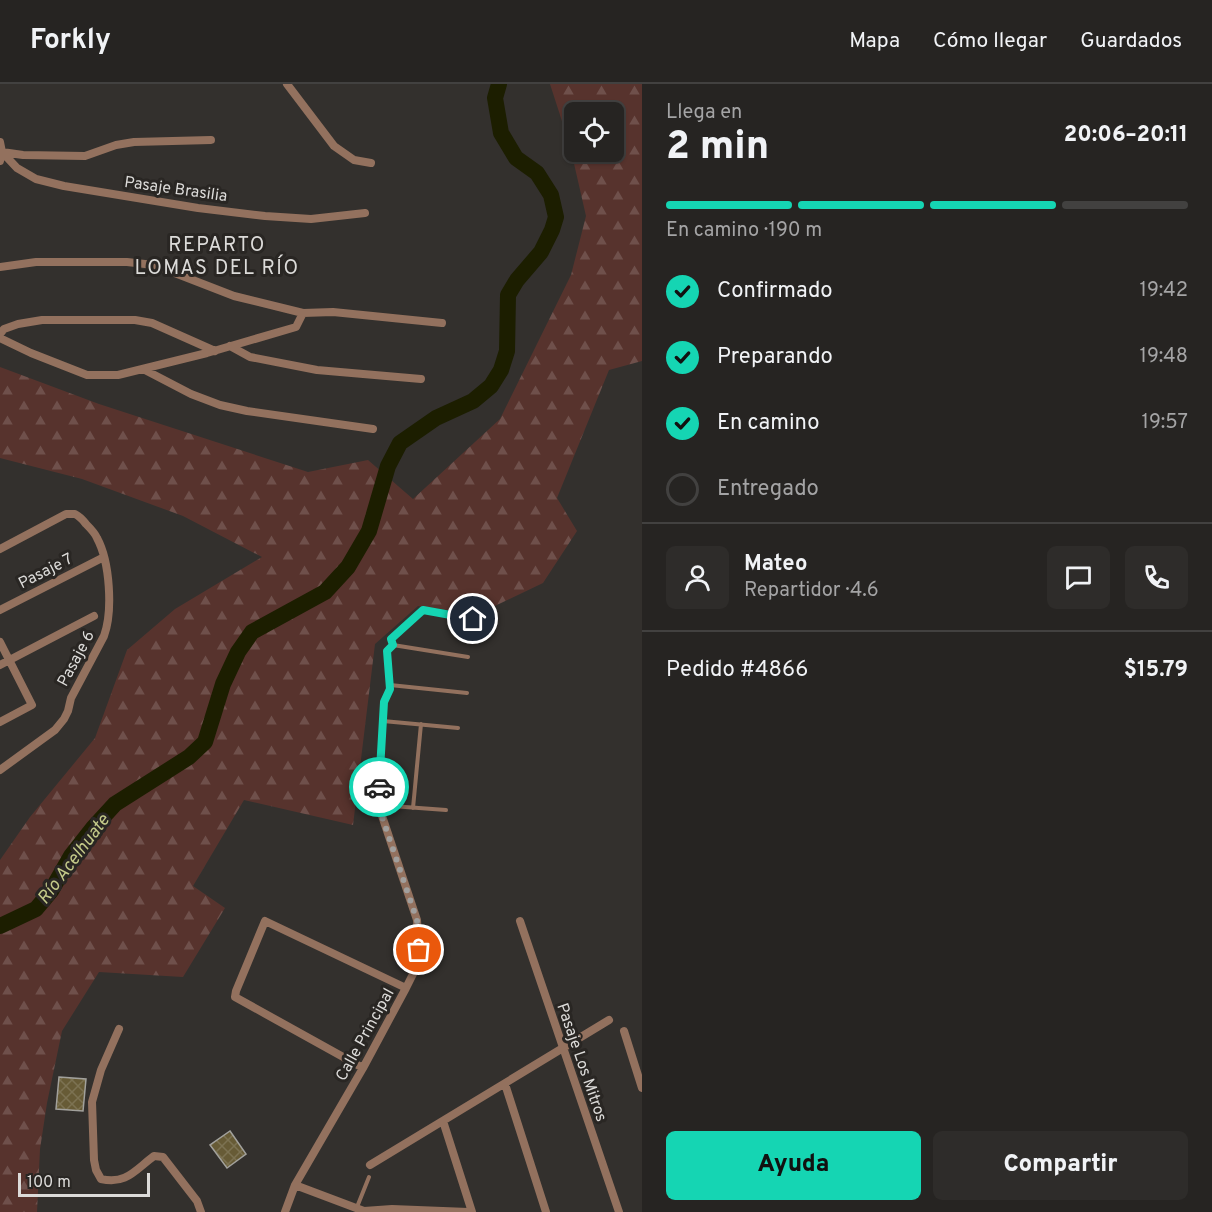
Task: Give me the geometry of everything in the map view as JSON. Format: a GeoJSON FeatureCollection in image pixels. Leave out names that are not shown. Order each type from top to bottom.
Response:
{"type":"FeatureCollection","features":[{"type":"Feature","properties":{"kind":"street"},"geometry":{"type":"LineString","coordinates":[[287,84],[334,146],[354,160],[371,163]]}},
{"type":"Feature","properties":{"kind":"street"},"geometry":{"type":"LineString","coordinates":[[0,142],[1,156],[85,156],[116,145],[134,142],[211,140]]}},
{"type":"Feature","properties":{"kind":"street","name":"Pasaje Brasilia"},"geometry":{"type":"LineString","coordinates":[[1,156],[36,179],[106,194],[277,217],[311,219],[365,213]]}},
{"type":"Feature","properties":{"kind":"street"},"geometry":{"type":"LineString","coordinates":[[0,267],[36,262],[127,262],[154,266],[234,296],[303,313],[333,312],[442,323]]}},
{"type":"Feature","properties":{"kind":"street"},"geometry":{"type":"LineString","coordinates":[[215,351],[152,323],[135,320],[42,320],[4,329],[0,336],[31,353],[87,375],[118,375],[215,351],[296,327],[303,313]]}},
{"type":"Feature","properties":{"kind":"street"},"geometry":{"type":"LineString","coordinates":[[230,346],[250,357],[317,370],[421,379]]}},
{"type":"Feature","properties":{"kind":"street"},"geometry":{"type":"LineString","coordinates":[[143,369],[191,394],[220,405],[373,429]]}},
{"type":"Feature","properties":{"kind":"street","name":"Pasaje 6"},"geometry":{"type":"LineString","coordinates":[[0,549],[66,514],[75,514],[96,536],[108,574],[108,626],[71,698],[64,719],[55,730],[0,770]]}},
{"type":"Feature","properties":{"kind":"street","name":"Pasaje 7"},"geometry":{"type":"LineString","coordinates":[[0,610],[104,557]]}},
{"type":"Feature","properties":{"kind":"street"},"geometry":{"type":"LineString","coordinates":[[0,665],[94,616]]}},
{"type":"Feature","properties":{"kind":"street"},"geometry":{"type":"LineString","coordinates":[[0,642],[32,705],[0,722]]}},
{"type":"Feature","properties":{"kind":"street","name":"Calle Principal"},"geometry":{"type":"LineString","coordinates":[[285,1212],[295,1185],[363,1068],[415,970],[419,950],[417,920],[374,792]]}},
{"type":"Feature","properties":{"kind":"street"},"geometry":{"type":"LineString","coordinates":[[363,1068],[235,997],[265,921],[406,988]]}},
{"type":"Feature","properties":{"kind":"street","name":"Pasaje Los Mitros"},"geometry":{"type":"LineString","coordinates":[[520,921],[619,1212]]}},
{"type":"Feature","properties":{"kind":"street"},"geometry":{"type":"LineString","coordinates":[[370,1165],[609,1020]]}},
{"type":"Feature","properties":{"kind":"street"},"geometry":{"type":"LineString","coordinates":[[119,1029],[92,1102],[96,1170],[101,1179],[118,1181],[130,1175],[154,1156],[162,1157],[197,1201],[201,1212]]}},
{"type":"Feature","properties":{"kind":"street"},"geometry":{"type":"LineString","coordinates":[[624,1031],[642,1088]]}},
{"type":"Feature","properties":{"kind":"street"},"geometry":{"type":"LineString","coordinates":[[505,1084],[546,1212]]}},
{"type":"Feature","properties":{"kind":"street"},"geometry":{"type":"LineString","coordinates":[[295,1185],[364,1211],[392,1209],[470,1212],[443,1121]]}},
{"type":"Feature","properties":{"kind":"lane"},"geometry":{"type":"LineString","coordinates":[[393,645],[391,639],[423,610],[473,619]]}},
{"type":"Feature","properties":{"kind":"lane"},"geometry":{"type":"LineString","coordinates":[[393,645],[468,657]]}},
{"type":"Feature","properties":{"kind":"lane"},"geometry":{"type":"LineString","coordinates":[[393,645],[387,651],[390,689],[384,702],[378,805],[446,810]]}},
{"type":"Feature","properties":{"kind":"lane"},"geometry":{"type":"LineString","coordinates":[[390,685],[467,693]]}},
{"type":"Feature","properties":{"kind":"lane"},"geometry":{"type":"LineString","coordinates":[[383,721],[458,728]]}},
{"type":"Feature","properties":{"kind":"lane"},"geometry":{"type":"LineString","coordinates":[[413,808],[421,724]]}},
{"type":"Feature","properties":{"kind":"lane"},"geometry":{"type":"LineString","coordinates":[[357,1208],[369,1177]]}},
{"type":"Feature","properties":{"kind":"green space"},"geometry":{"type":"Polygon","coordinates":[[[550,84],[642,84],[642,361],[609,370],[557,498],[577,531],[543,583],[478,614],[418,606],[375,644],[353,825],[244,800],[193,886],[225,908],[183,977],[99,972],[62,1031],[40,1149],[37,1212],[0,1212],[0,860],[30,817],[95,738],[127,650],[175,609],[262,557],[183,516],[82,479],[0,458],[0,367],[99,404],[308,472],[368,460],[413,499],[500,419],[571,275],[586,216],[574,162],[624,162],[624,102],[564,102],[564,127],[550,84]]]}},
{"type":"Feature","properties":{"kind":"building"},"geometry":{"type":"Polygon","coordinates":[[[59,1077],[86,1079],[83,1111],[56,1109],[59,1077]]]}},
{"type":"Feature","properties":{"kind":"building"},"geometry":{"type":"Polygon","coordinates":[[[230,1131],[246,1154],[227,1168],[210,1145],[230,1131]]]}},
{"type":"Feature","properties":{"kind":"waterway","name":"Río Acelhuate"},"geometry":{"type":"LineString","coordinates":[[0,926],[36,909],[51,891],[71,856],[115,804],[189,757],[205,742],[223,684],[238,652],[252,632],[325,592],[348,567],[369,531],[388,466],[400,443],[436,418],[473,401],[491,386],[501,370],[507,351],[508,295],[517,280],[541,252],[556,217],[551,195],[537,173],[516,158],[501,133],[495,98],[499,84]]}},
{"type":"Feature","properties":{"kind":"way so far"},"geometry":{"type":"LineString","coordinates":[[379,787],[378,805],[417,920],[419,950]]}},
{"type":"Feature","properties":{"kind":"district","name":"REPARTO LOMAS DEL RÍO"},"geometry":{"type":"Point","coordinates":[217,256]}},
{"type":"Feature","properties":{"kind":"route"},"geometry":{"type":"LineString","coordinates":[[379,787],[384,702],[390,689],[387,651],[393,645],[391,639],[423,610],[473,619]]}}]}
